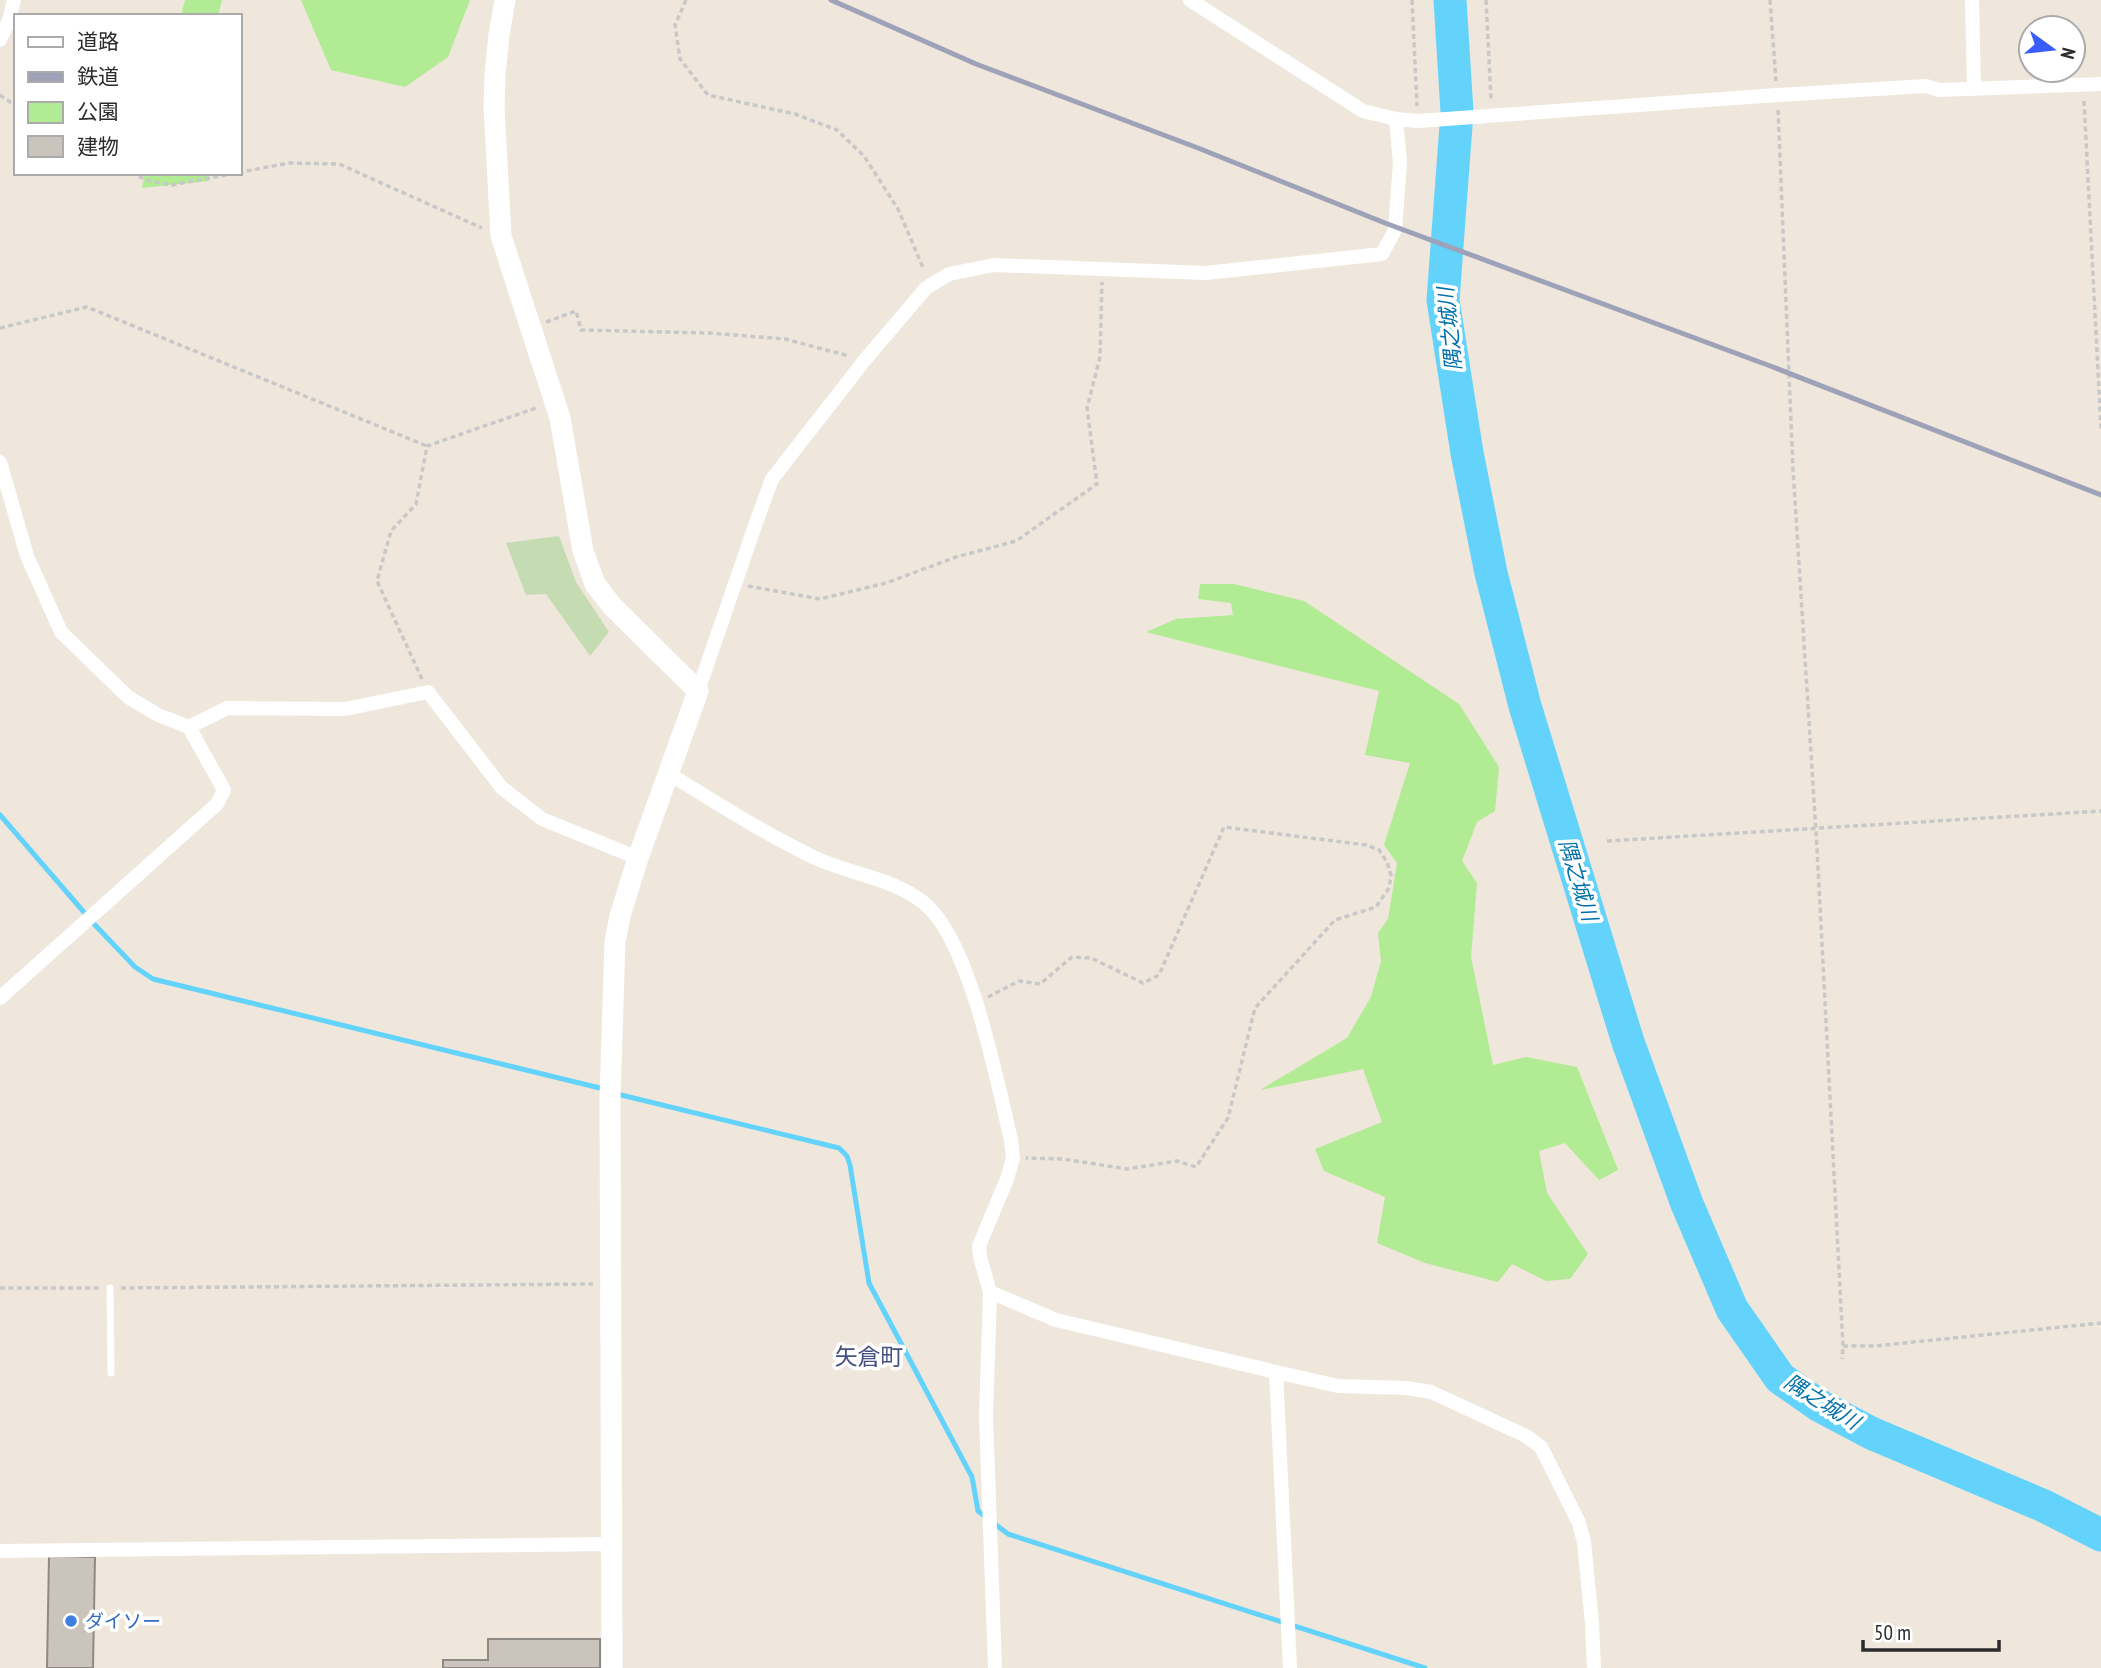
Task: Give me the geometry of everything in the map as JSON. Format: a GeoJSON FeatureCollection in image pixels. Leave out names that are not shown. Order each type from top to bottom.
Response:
{"type":"FeatureCollection","features":[{"type":"Feature","properties":{"kind":"street"},"geometry":{"type":"LineString","coordinates":[[0,40],[14,0]]}},
{"type":"Feature","properties":{"kind":"street"},"geometry":{"type":"LineString","coordinates":[[505,0],[495,75],[501,236],[560,418],[583,551],[595,584],[612,606],[698,691]]}},
{"type":"Feature","properties":{"kind":"street"},"geometry":{"type":"LineString","coordinates":[[1190,0],[1363,111],[1396,119],[1418,121],[1926,86],[1939,90],[2101,84]]}},
{"type":"Feature","properties":{"kind":"street"},"geometry":{"type":"LineString","coordinates":[[1972,0],[1975,89]]}},
{"type":"Feature","properties":{"kind":"street"},"geometry":{"type":"LineString","coordinates":[[612,1668],[610,1091],[615,942],[638,858],[772,479],[864,360],[926,288],[949,274],[994,265],[1206,273],[1382,254],[1395,230],[1400,163],[1396,119]]}},
{"type":"Feature","properties":{"kind":"street"},"geometry":{"type":"LineString","coordinates":[[0,462],[27,556],[61,632],[128,697],[158,715],[189,727],[224,790],[218,804],[0,998]]}},
{"type":"Feature","properties":{"kind":"street"},"geometry":{"type":"LineString","coordinates":[[189,727],[227,708],[345,709],[428,692],[502,788],[542,819],[638,858]]}},
{"type":"Feature","properties":{"kind":"street"},"geometry":{"type":"LineString","coordinates":[[668,773],[813,858],[901,888],[925,903],[953,942],[976,1003],[1011,1140],[1013,1158],[979,1246],[979,1257],[990,1292],[986,1416],[995,1668]]}},
{"type":"Feature","properties":{"kind":"street"},"geometry":{"type":"LineString","coordinates":[[990,1292],[1056,1320],[1276,1372],[1338,1386],[1406,1388],[1432,1392],[1527,1436],[1541,1447],[1579,1523],[1584,1542],[1594,1668]]}},
{"type":"Feature","properties":{"kind":"street"},"geometry":{"type":"LineString","coordinates":[[1276,1372],[1290,1668]]}},
{"type":"Feature","properties":{"kind":"street"},"geometry":{"type":"LineString","coordinates":[[0,1551],[612,1544]]}},
{"type":"Feature","properties":{"kind":"lane"},"geometry":{"type":"LineString","coordinates":[[110,1288],[111,1373]]}},
{"type":"Feature","properties":{"kind":"path"},"geometry":{"type":"LineString","coordinates":[[686,0],[675,25],[680,59],[708,95],[795,114],[838,130],[864,156],[898,209],[930,285]]}},
{"type":"Feature","properties":{"kind":"path"},"geometry":{"type":"LineString","coordinates":[[1412,0],[1418,121]]}},
{"type":"Feature","properties":{"kind":"path"},"geometry":{"type":"LineString","coordinates":[[1486,0],[1491,114]]}},
{"type":"Feature","properties":{"kind":"path"},"geometry":{"type":"LineString","coordinates":[[1770,0],[1842,1359]]}},
{"type":"Feature","properties":{"kind":"path"},"geometry":{"type":"LineString","coordinates":[[2083,85],[2101,429]]}},
{"type":"Feature","properties":{"kind":"path"},"geometry":{"type":"LineString","coordinates":[[242,172],[289,163],[339,164],[501,236]]}},
{"type":"Feature","properties":{"kind":"path"},"geometry":{"type":"LineString","coordinates":[[136,175],[172,185],[225,175]]}},
{"type":"Feature","properties":{"kind":"path"},"geometry":{"type":"LineString","coordinates":[[735,584],[820,599],[886,583],[956,557],[1016,541],[1097,484],[1087,408],[1100,357],[1102,270]]}},
{"type":"Feature","properties":{"kind":"path"},"geometry":{"type":"LineString","coordinates":[[0,328],[87,307],[427,446],[554,401]]}},
{"type":"Feature","properties":{"kind":"path"},"geometry":{"type":"LineString","coordinates":[[531,327],[576,311],[581,330],[709,333],[785,339],[864,360]]}},
{"type":"Feature","properties":{"kind":"path"},"geometry":{"type":"LineString","coordinates":[[427,446],[416,504],[391,531],[377,581],[428,692]]}},
{"type":"Feature","properties":{"kind":"path"},"geometry":{"type":"LineString","coordinates":[[1607,841],[2101,811]]}},
{"type":"Feature","properties":{"kind":"path"},"geometry":{"type":"LineString","coordinates":[[976,1003],[1019,981],[1040,984],[1072,957],[1091,958],[1143,983],[1159,975],[1224,827],[1366,845],[1379,850],[1387,862],[1391,875],[1389,888],[1376,907],[1335,920],[1255,1008],[1228,1118],[1196,1167],[1177,1161],[1127,1169],[1063,1159],[1013,1158]]}},
{"type":"Feature","properties":{"kind":"path"},"geometry":{"type":"LineString","coordinates":[[0,1289],[612,1284]]}},
{"type":"Feature","properties":{"kind":"path"},"geometry":{"type":"LineString","coordinates":[[1843,1346],[1875,1346],[2101,1323]]}},
{"type":"Feature","properties":{"kind":"green space"},"geometry":{"type":"Polygon","coordinates":[[[185,0],[222,0],[218,14],[182,14],[185,0]]]}},
{"type":"Feature","properties":{"kind":"green space"},"geometry":{"type":"Polygon","coordinates":[[[301,0],[470,0],[448,57],[405,87],[331,70],[301,0]]]}},
{"type":"Feature","properties":{"kind":"green space"},"geometry":{"type":"Polygon","coordinates":[[[145,175],[208,175],[209,181],[142,188],[145,175]]]}},
{"type":"Feature","properties":{"kind":"green space"},"geometry":{"type":"Polygon","coordinates":[[[559,536],[576,582],[609,632],[590,656],[546,594],[526,595],[506,543],[559,536]]]}},
{"type":"Feature","properties":{"kind":"green space"},"geometry":{"type":"Polygon","coordinates":[[[1200,584],[1234,584],[1304,601],[1459,704],[1499,767],[1495,811],[1477,822],[1462,861],[1477,883],[1471,957],[1493,1065],[1526,1057],[1577,1067],[1618,1170],[1599,1180],[1565,1143],[1539,1151],[1547,1193],[1588,1254],[1570,1279],[1546,1281],[1512,1264],[1498,1282],[1425,1263],[1377,1243],[1385,1197],[1324,1171],[1315,1149],[1382,1122],[1363,1069],[1260,1090],[1347,1038],[1371,997],[1381,961],[1378,933],[1388,919],[1397,863],[1384,845],[1410,763],[1365,755],[1379,691],[1146,632],[1176,619],[1233,615],[1231,603],[1198,599],[1200,584]]]}},
{"type":"Feature","properties":{"kind":"building","name":"ダイソー"},"geometry":{"type":"Polygon","coordinates":[[[49,1556],[95,1557],[93,1668],[47,1668],[49,1556]]]}},
{"type":"Feature","properties":{"kind":"building"},"geometry":{"type":"Polygon","coordinates":[[[488,1639],[600,1639],[600,1668],[443,1668],[443,1660],[488,1660],[488,1639]]]}},
{"type":"Feature","properties":{"kind":"waterway","name":"隅之城川"},"geometry":{"type":"LineString","coordinates":[[1450,0],[1457,112],[1443,300],[1467,453],[1491,573],[1525,706],[1628,1042],[1687,1204],[1732,1309],[1780,1378],[1820,1406],[1871,1433],[2044,1506],[2101,1535]]}},
{"type":"Feature","properties":{"kind":"waterway"},"geometry":{"type":"LineString","coordinates":[[0,815],[95,925],[135,967],[153,979],[604,1089]]}},
{"type":"Feature","properties":{"kind":"waterway"},"geometry":{"type":"LineString","coordinates":[[617,1094],[839,1148],[847,1156],[869,1283],[972,1477],[978,1511],[1008,1534],[1425,1668]]}},
{"type":"Feature","properties":{"kind":"railway"},"geometry":{"type":"LineString","coordinates":[[831,0],[976,64],[1198,148],[1385,223],[1773,367],[2101,495]]}},
{"type":"Feature","properties":{"kind":"place","name":"ダイソー"},"geometry":{"type":"Point","coordinates":[71,1621]}},
{"type":"Feature","properties":{"kind":"district","name":"矢倉町"},"geometry":{"type":"Point","coordinates":[869,1357]}}]}
